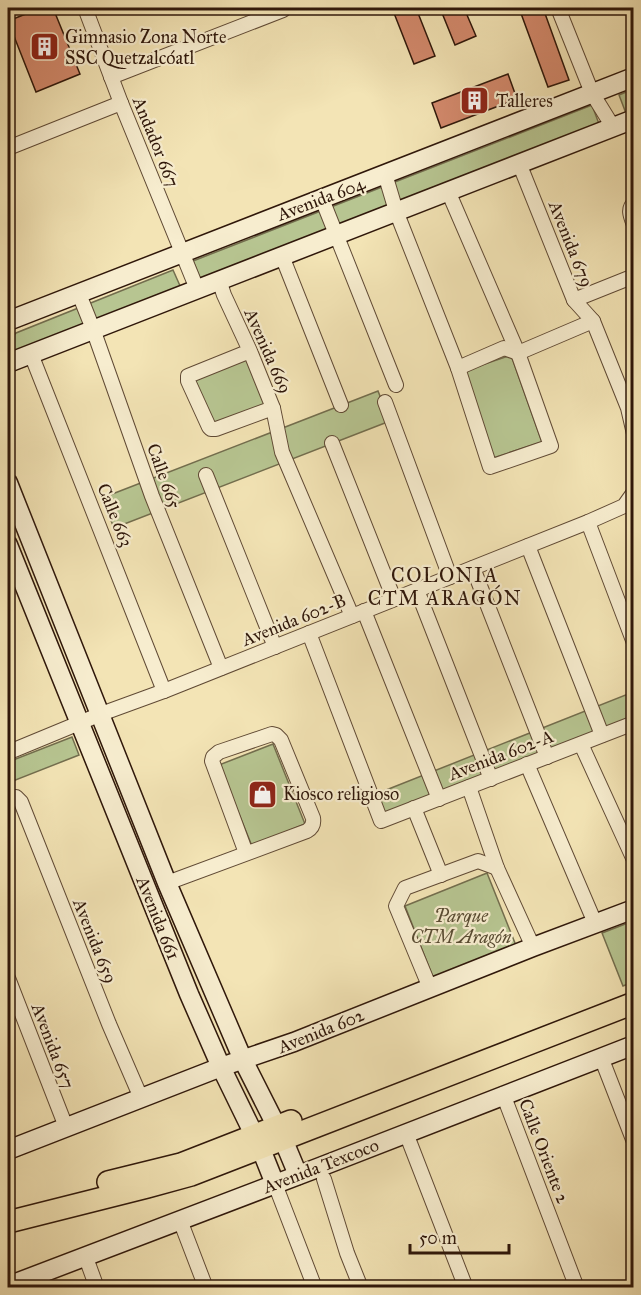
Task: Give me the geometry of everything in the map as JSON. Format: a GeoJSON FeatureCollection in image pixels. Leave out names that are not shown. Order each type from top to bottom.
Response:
{"type":"FeatureCollection","features":[{"type":"Feature","properties":{"kind":"main road"},"geometry":{"type":"LineString","coordinates":[[8,1222],[180,1178],[258,1142],[633,989]]}},
{"type":"Feature","properties":{"kind":"main road"},"geometry":{"type":"LineString","coordinates":[[280,1133],[633,1003]]}},
{"type":"Feature","properties":{"kind":"main road"},"geometry":{"type":"LineString","coordinates":[[8,1208],[258,1142]]}},
{"type":"Feature","properties":{"kind":"street","name":"Andador 667"},"geometry":{"type":"LineString","coordinates":[[84,8],[197,289]]}},
{"type":"Feature","properties":{"kind":"street"},"geometry":{"type":"LineString","coordinates":[[558,8],[592,93],[613,127]]}},
{"type":"Feature","properties":{"kind":"street"},"geometry":{"type":"LineString","coordinates":[[111,77],[283,10]]}},
{"type":"Feature","properties":{"kind":"street","name":"Avenida 604"},"geometry":{"type":"LineString","coordinates":[[8,321],[633,77]]}},
{"type":"Feature","properties":{"kind":"street"},"geometry":{"type":"LineString","coordinates":[[8,148],[121,104]]}},
{"type":"Feature","properties":{"kind":"street"},"geometry":{"type":"LineString","coordinates":[[8,363],[633,119]]}},
{"type":"Feature","properties":{"kind":"street","name":"Avenida 679"},"geometry":{"type":"LineString","coordinates":[[519,164],[574,300],[593,321],[631,407],[633,434]]}},
{"type":"Feature","properties":{"kind":"street"},"geometry":{"type":"LineString","coordinates":[[385,174],[396,211],[458,368],[490,467],[551,446],[518,353],[448,191]]}},
{"type":"Feature","properties":{"kind":"street"},"geometry":{"type":"LineString","coordinates":[[322,199],[396,385]]}},
{"type":"Feature","properties":{"kind":"street"},"geometry":{"type":"LineString","coordinates":[[633,203],[630,206],[633,225]]}},
{"type":"Feature","properties":{"kind":"street"},"geometry":{"type":"LineString","coordinates":[[282,256],[341,405]]}},
{"type":"Feature","properties":{"kind":"street"},"geometry":{"type":"LineString","coordinates":[[574,300],[633,276]]}},
{"type":"Feature","properties":{"kind":"street","name":"Avenida 669"},"geometry":{"type":"LineString","coordinates":[[219,280],[224,295],[250,351],[273,408],[212,429],[209,427],[188,376],[250,351]]}},
{"type":"Feature","properties":{"kind":"street","name":"Calle 665"},"geometry":{"type":"LineString","coordinates":[[79,294],[152,496],[221,668]]}},
{"type":"Feature","properties":{"kind":"street"},"geometry":{"type":"LineString","coordinates":[[458,368],[504,348],[518,353],[593,321]]}},
{"type":"Feature","properties":{"kind":"street","name":"Calle 663"},"geometry":{"type":"LineString","coordinates":[[31,354],[164,691]]}},
{"type":"Feature","properties":{"kind":"street"},"geometry":{"type":"LineString","coordinates":[[384,402],[450,577]]}},
{"type":"Feature","properties":{"kind":"street"},"geometry":{"type":"LineString","coordinates":[[273,408],[282,452],[358,614],[439,799]]}},
{"type":"Feature","properties":{"kind":"street"},"geometry":{"type":"LineString","coordinates":[[332,443],[394,599]]}},
{"type":"Feature","properties":{"kind":"street"},"geometry":{"type":"LineString","coordinates":[[206,475],[275,647]]}},
{"type":"Feature","properties":{"kind":"street","name":"Avenida 661"},"geometry":{"type":"LineString","coordinates":[[8,483],[167,883],[243,1060],[280,1133],[298,1175]]}},
{"type":"Feature","properties":{"kind":"street","name":"Avenida 602-B"},"geometry":{"type":"LineString","coordinates":[[101,714],[588,522],[624,506],[632,495]]}},
{"type":"Feature","properties":{"kind":"street"},"geometry":{"type":"LineString","coordinates":[[588,522],[633,644]]}},
{"type":"Feature","properties":{"kind":"street","name":"Avenida 661"},"geometry":{"type":"LineString","coordinates":[[8,546],[11,566],[79,723],[180,973],[221,1067],[258,1142],[315,1287]]}},
{"type":"Feature","properties":{"kind":"street"},"geometry":{"type":"LineString","coordinates":[[528,546],[602,735]]}},
{"type":"Feature","properties":{"kind":"street"},"geometry":{"type":"LineString","coordinates":[[473,568],[547,757]]}},
{"type":"Feature","properties":{"kind":"street"},"geometry":{"type":"LineString","coordinates":[[417,590],[491,778]]}},
{"type":"Feature","properties":{"kind":"street","name":"Avenida 602-A"},"geometry":{"type":"LineString","coordinates":[[309,633],[381,821],[633,723]]}},
{"type":"Feature","properties":{"kind":"street"},"geometry":{"type":"LineString","coordinates":[[8,750],[14,750],[101,714]]}},
{"type":"Feature","properties":{"kind":"street"},"geometry":{"type":"LineString","coordinates":[[167,883],[246,854],[307,831],[313,826],[313,818],[281,740],[272,734],[219,752],[212,761],[246,854]]}},
{"type":"Feature","properties":{"kind":"street"},"geometry":{"type":"LineString","coordinates":[[581,744],[633,860]]}},
{"type":"Feature","properties":{"kind":"street"},"geometry":{"type":"LineString","coordinates":[[527,764],[595,923]]}},
{"type":"Feature","properties":{"kind":"street"},"geometry":{"type":"LineString","coordinates":[[469,787],[497,868],[533,947]]}},
{"type":"Feature","properties":{"kind":"street","name":"Avenida 659"},"geometry":{"type":"LineString","coordinates":[[12,797],[21,802],[109,1024],[141,1098]]}},
{"type":"Feature","properties":{"kind":"street"},"geometry":{"type":"LineString","coordinates":[[414,808],[441,875]]}},
{"type":"Feature","properties":{"kind":"street"},"geometry":{"type":"LineString","coordinates":[[430,988],[396,906],[405,888],[478,861],[497,868]]}},
{"type":"Feature","properties":{"kind":"street","name":"Avenida 602"},"geometry":{"type":"LineString","coordinates":[[8,1150],[221,1067],[294,1042],[633,909]]}},
{"type":"Feature","properties":{"kind":"street","name":"Avenida 657"},"geometry":{"type":"LineString","coordinates":[[8,978],[66,1127]]}},
{"type":"Feature","properties":{"kind":"street","name":"Avenida Texcoco"},"geometry":{"type":"LineString","coordinates":[[8,1286],[633,1045]]}},
{"type":"Feature","properties":{"kind":"street"},"geometry":{"type":"LineString","coordinates":[[601,1058],[633,1142]]}},
{"type":"Feature","properties":{"kind":"street","name":"Calle Oriente 2"},"geometry":{"type":"LineString","coordinates":[[503,1094],[577,1287]]}},
{"type":"Feature","properties":{"kind":"street"},"geometry":{"type":"LineString","coordinates":[[406,1133],[466,1287]]}},
{"type":"Feature","properties":{"kind":"street"},"geometry":{"type":"LineString","coordinates":[[324,1179],[347,1253],[361,1287]]}},
{"type":"Feature","properties":{"kind":"street"},"geometry":{"type":"LineString","coordinates":[[180,1220],[206,1287]]}},
{"type":"Feature","properties":{"kind":"street"},"geometry":{"type":"LineString","coordinates":[[85,1255],[97,1287]]}},
{"type":"Feature","properties":{"kind":"green space"},"geometry":{"type":"Polygon","coordinates":[[[633,89],[633,114],[627,116],[619,95],[633,89]]]}},
{"type":"Feature","properties":{"kind":"green space"},"geometry":{"type":"Polygon","coordinates":[[[592,105],[599,124],[201,280],[193,261],[592,105]]]}},
{"type":"Feature","properties":{"kind":"green space"},"geometry":{"type":"Polygon","coordinates":[[[173,270],[181,288],[8,355],[8,342],[16,333],[173,270]]]}},
{"type":"Feature","properties":{"kind":"green space"},"geometry":{"type":"Polygon","coordinates":[[[511,355],[542,442],[493,458],[461,372],[511,355]]]}},
{"type":"Feature","properties":{"kind":"green space"},"geometry":{"type":"Polygon","coordinates":[[[248,356],[268,406],[213,427],[194,377],[248,356]]]}},
{"type":"Feature","properties":{"kind":"green space"},"geometry":{"type":"Polygon","coordinates":[[[378,391],[390,421],[114,528],[102,498],[378,391]]]}},
{"type":"Feature","properties":{"kind":"green space"},"geometry":{"type":"Polygon","coordinates":[[[633,692],[633,720],[385,819],[376,794],[633,692]]]}},
{"type":"Feature","properties":{"kind":"green space"},"geometry":{"type":"Polygon","coordinates":[[[72,737],[79,755],[8,783],[8,762],[72,737]]]}},
{"type":"Feature","properties":{"kind":"green space"},"geometry":{"type":"Polygon","coordinates":[[[273,744],[305,824],[252,846],[219,765],[273,744]]]}},
{"type":"Feature","properties":{"kind":"green space","name":"Parque CTM Aragón"},"geometry":{"type":"Polygon","coordinates":[[[487,873],[517,948],[434,980],[405,906],[487,873]]]}},
{"type":"Feature","properties":{"kind":"green space"},"geometry":{"type":"Polygon","coordinates":[[[633,921],[633,982],[623,986],[602,933],[633,921]]]}},
{"type":"Feature","properties":{"kind":"building","name":"Gimnasio Zona Norte SSC Quetzalcóatl"},"geometry":{"type":"Polygon","coordinates":[[[41,8],[53,8],[80,74],[36,92],[8,21],[41,8]]]}},
{"type":"Feature","properties":{"kind":"building"},"geometry":{"type":"Polygon","coordinates":[[[392,8],[416,8],[435,56],[414,64],[392,8]]]}},
{"type":"Feature","properties":{"kind":"building"},"geometry":{"type":"Polygon","coordinates":[[[440,8],[464,8],[476,36],[455,45],[440,8]]]}},
{"type":"Feature","properties":{"kind":"building"},"geometry":{"type":"Polygon","coordinates":[[[519,8],[543,8],[569,80],[548,87],[519,8]]]}},
{"type":"Feature","properties":{"kind":"building","name":"Talleres"},"geometry":{"type":"Polygon","coordinates":[[[508,74],[517,99],[441,128],[432,103],[508,74]]]}},
{"type":"Feature","properties":{"kind":"place","name":"Gimnasio Zona Norte SSC Quetzalcóatl"},"geometry":{"type":"Point","coordinates":[44,47]}},
{"type":"Feature","properties":{"kind":"place","name":"Talleres"},"geometry":{"type":"Point","coordinates":[475,101]}},
{"type":"Feature","properties":{"kind":"place","name":"Kiosco religioso"},"geometry":{"type":"Point","coordinates":[262,794]}},
{"type":"Feature","properties":{"kind":"district","name":"COLONIA CTM ARAGÓN"},"geometry":{"type":"Point","coordinates":[445,586]}}]}
